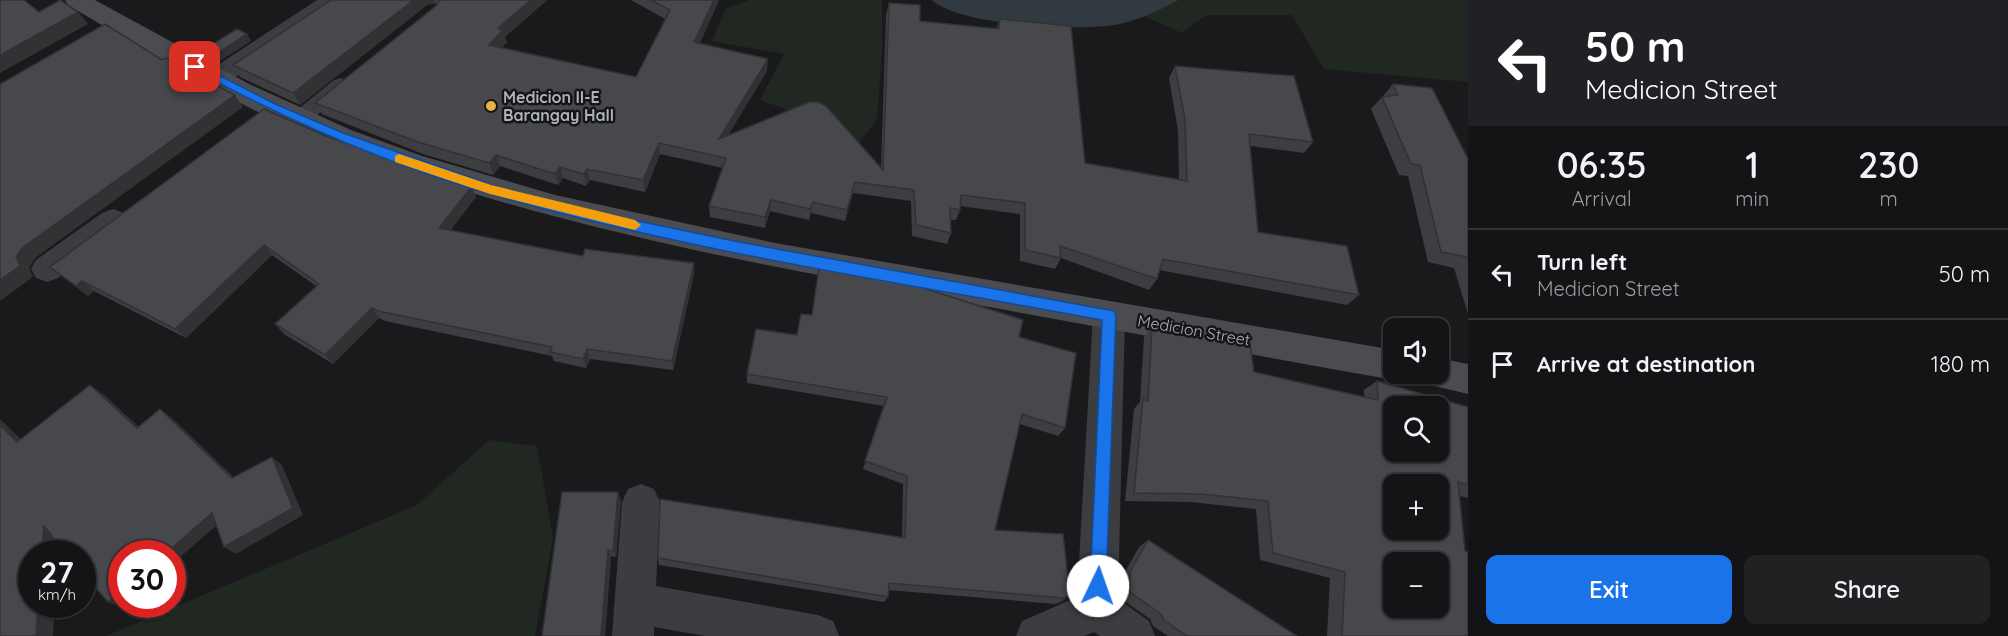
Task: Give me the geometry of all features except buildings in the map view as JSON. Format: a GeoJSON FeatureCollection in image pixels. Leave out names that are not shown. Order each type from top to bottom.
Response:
{"type":"FeatureCollection","features":[{"type":"Feature","properties":{"kind":"street","name":"Medicion Street"},"geometry":{"type":"LineString","coordinates":[[77,0],[105,28],[216,78],[298,119],[424,168],[576,213],[848,268],[1383,363]]}},
{"type":"Feature","properties":{"kind":"street"},"geometry":{"type":"LineString","coordinates":[[216,78],[334,0]]}},
{"type":"Feature","properties":{"kind":"street"},"geometry":{"type":"LineString","coordinates":[[242,126],[269,105]]}},
{"type":"Feature","properties":{"kind":"street"},"geometry":{"type":"LineString","coordinates":[[47,269],[134,206]]}},
{"type":"Feature","properties":{"kind":"street"},"geometry":{"type":"LineString","coordinates":[[1097,609],[1109,315]]}},
{"type":"Feature","properties":{"kind":"street"},"geometry":{"type":"LineString","coordinates":[[1449,375],[1468,379]]}},
{"type":"Feature","properties":{"kind":"street"},"geometry":{"type":"LineString","coordinates":[[641,502],[634,620],[818,636]]}},
{"type":"Feature","properties":{"kind":"street"},"geometry":{"type":"LineString","coordinates":[[1037,636],[1097,609]]}},
{"type":"Feature","properties":{"kind":"street"},"geometry":{"type":"LineString","coordinates":[[1097,609],[1134,636]]}},
{"type":"Feature","properties":{"kind":"lane"},"geometry":{"type":"LineString","coordinates":[[298,119],[353,75]]}},
{"type":"Feature","properties":{"kind":"shaded area"},"geometry":{"type":"Polygon","coordinates":[[[750,0],[882,0],[882,53],[877,119],[855,148],[791,111],[760,100],[784,54],[712,41],[726,8],[750,0]]]}},
{"type":"Feature","properties":{"kind":"shaded area"},"geometry":{"type":"Polygon","coordinates":[[[932,0],[1179,0],[1124,23],[1106,26],[1054,27],[1024,25],[968,16],[946,9],[932,0]]]}},
{"type":"Feature","properties":{"kind":"shaded area"},"geometry":{"type":"Polygon","coordinates":[[[1179,0],[1468,0],[1468,82],[1324,69],[1292,15],[1206,15],[1182,33],[1144,16],[1179,0]]]}},
{"type":"Feature","properties":{"kind":"shaded area"},"geometry":{"type":"Polygon","coordinates":[[[489,440],[537,446],[553,538],[535,636],[106,636],[149,618],[186,618],[186,602],[417,505],[489,440]]]}},
{"type":"Feature","properties":{"kind":"slow traffic"},"geometry":{"type":"LineString","coordinates":[[399,159],[490,189],[576,213],[635,225]]}},
{"type":"Feature","properties":{"kind":"place","name":"Medicion II-E Barangay Hall"},"geometry":{"type":"Point","coordinates":[491,106]}},
{"type":"Feature","properties":{"kind":"route"},"geometry":{"type":"LineString","coordinates":[[195,67],[269,105],[338,136],[490,189],[576,213],[871,273],[1109,315],[1098,586]]}}]}
